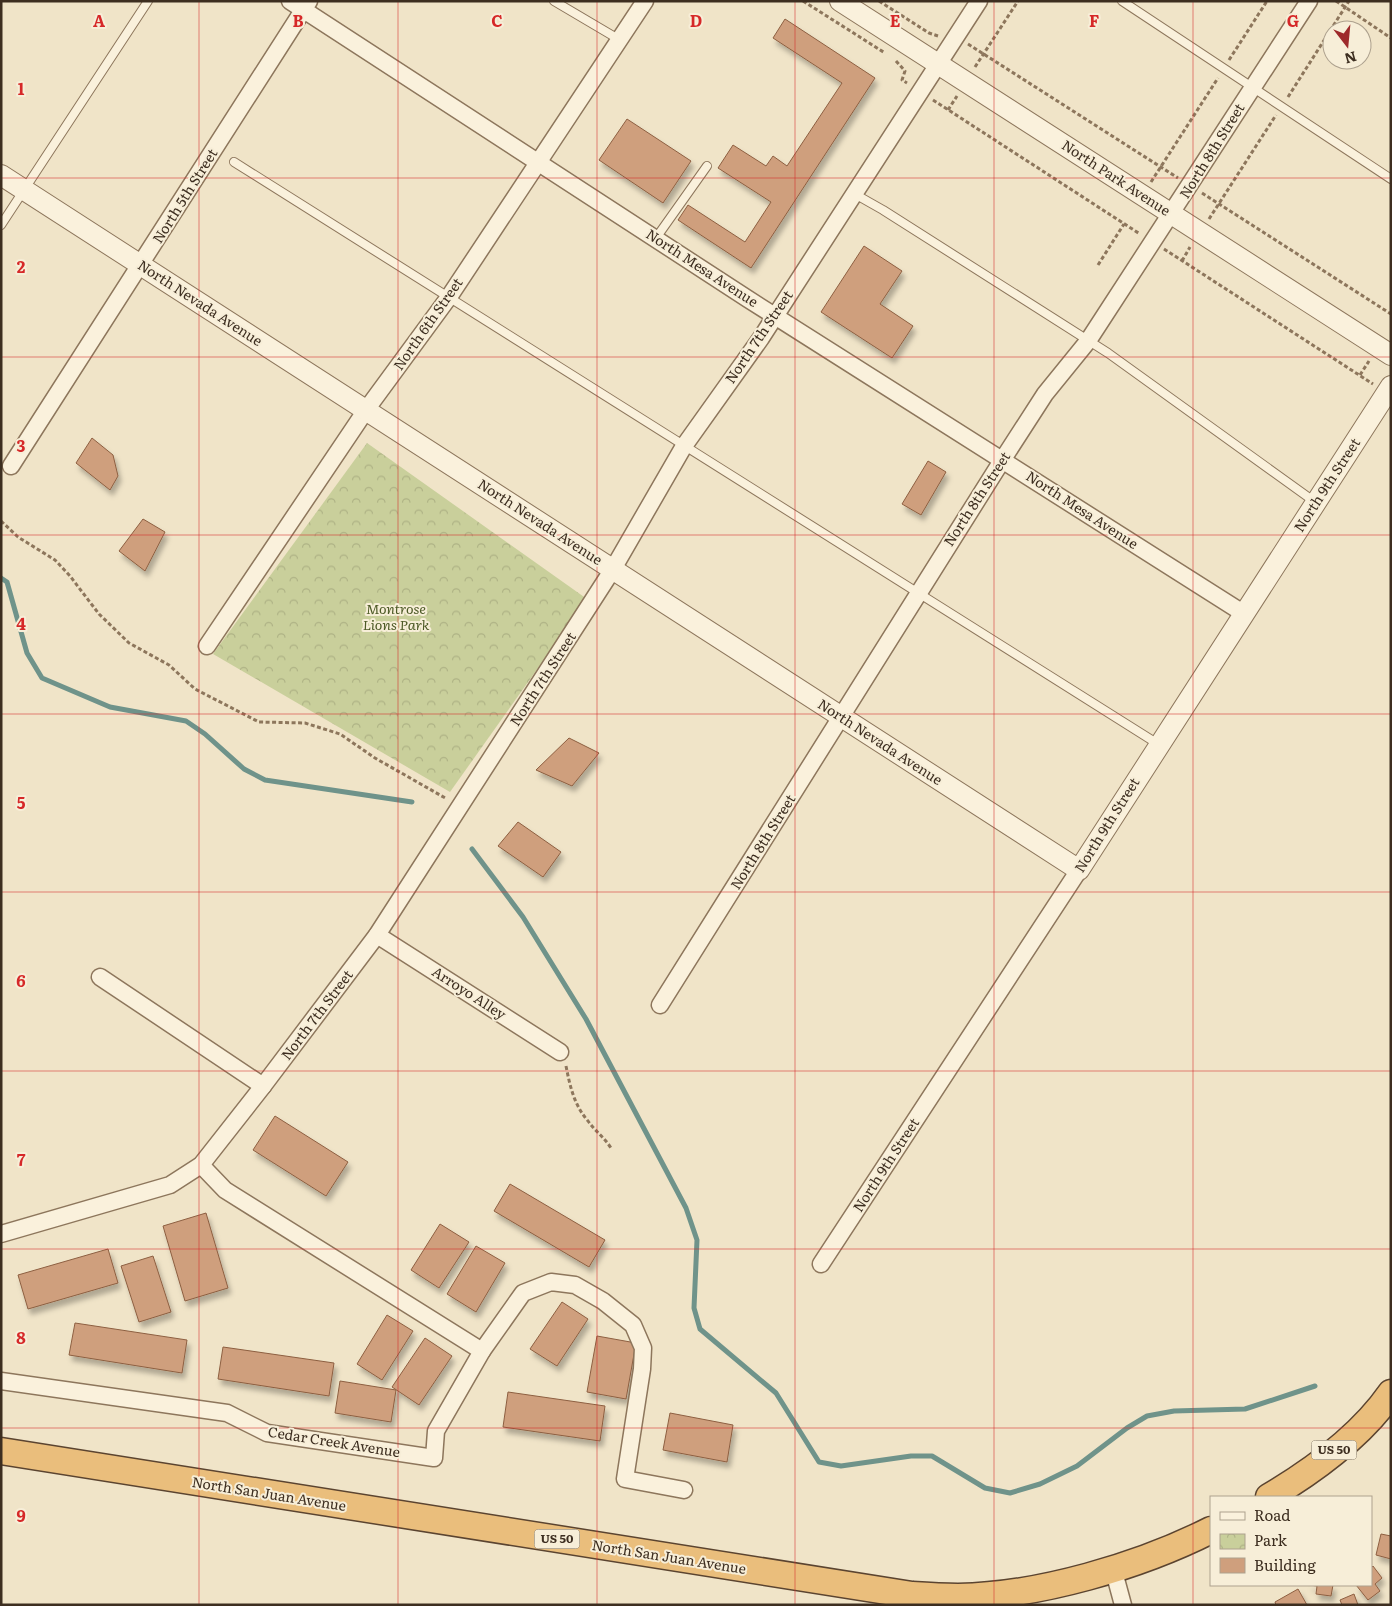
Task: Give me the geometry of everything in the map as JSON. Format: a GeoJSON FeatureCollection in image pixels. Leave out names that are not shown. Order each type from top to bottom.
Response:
{"type":"FeatureCollection","features":[{"type":"Feature","properties":{"kind":"highway","name":"US 50"},"geometry":{"type":"LineString","coordinates":[[1270,1496],[1321,1461],[1346,1440],[1382,1405],[1391,1393]]}},
{"type":"Feature","properties":{"kind":"highway","name":"North San Juan Avenue"},"geometry":{"type":"LineString","coordinates":[[1,1451],[912,1595],[958,1597],[997,1593],[1064,1581],[1160,1552],[1210,1530]]}},
{"type":"Feature","properties":{"kind":"street","name":"North 6th Street"},"geometry":{"type":"LineString","coordinates":[[208,646],[366,410],[449,297],[645,1]]}},
{"type":"Feature","properties":{"kind":"street","name":"North Park Avenue"},"geometry":{"type":"LineString","coordinates":[[840,1],[1391,355]]}},
{"type":"Feature","properties":{"kind":"street","name":"North 7th Street"},"geometry":{"type":"LineString","coordinates":[[1,1234],[170,1185],[200,1165],[264,1086],[377,935],[613,569],[684,446],[775,315],[979,1]]}},
{"type":"Feature","properties":{"kind":"street","name":"North 8th Street"},"geometry":{"type":"LineString","coordinates":[[660,1005],[842,717],[917,592],[1045,394],[1088,341],[1191,186],[1309,1]]}},
{"type":"Feature","properties":{"kind":"street","name":"North Mesa Avenue"},"geometry":{"type":"LineString","coordinates":[[301,4],[656,238],[1242,613]]}},
{"type":"Feature","properties":{"kind":"street","name":"North 5th Street"},"geometry":{"type":"LineString","coordinates":[[12,466],[141,265],[301,4]]}},
{"type":"Feature","properties":{"kind":"street","name":"North Nevada Avenue"},"geometry":{"type":"LineString","coordinates":[[1,175],[1079,870]]}},
{"type":"Feature","properties":{"kind":"street","name":"North 9th Street"},"geometry":{"type":"LineString","coordinates":[[821,1264],[1079,870],[1242,613],[1389,390]]}},
{"type":"Feature","properties":{"kind":"street","name":"Arroyo Alley"},"geometry":{"type":"LineString","coordinates":[[377,935],[560,1052]]}},
{"type":"Feature","properties":{"kind":"street"},"geometry":{"type":"LineString","coordinates":[[100,977],[264,1086]]}},
{"type":"Feature","properties":{"kind":"street"},"geometry":{"type":"LineString","coordinates":[[200,1165],[225,1190],[482,1351]]}},
{"type":"Feature","properties":{"kind":"street","name":"Cedar Creek Avenue"},"geometry":{"type":"LineString","coordinates":[[1,1381],[227,1413],[267,1433],[434,1458],[436,1431],[482,1351],[523,1293],[551,1282],[575,1286],[603,1302],[632,1326],[643,1348],[642,1369],[625,1479],[684,1490]]}},
{"type":"Feature","properties":{"kind":"street"},"geometry":{"type":"LineString","coordinates":[[1112,1568],[1123,1605]]}},
{"type":"Feature","properties":{"kind":"lane"},"geometry":{"type":"LineString","coordinates":[[1,225],[148,1]]}},
{"type":"Feature","properties":{"kind":"lane"},"geometry":{"type":"LineString","coordinates":[[554,1],[620,40]]}},
{"type":"Feature","properties":{"kind":"lane"},"geometry":{"type":"LineString","coordinates":[[1122,1],[1391,179]]}},
{"type":"Feature","properties":{"kind":"lane"},"geometry":{"type":"LineString","coordinates":[[234,162],[1158,744]]}},
{"type":"Feature","properties":{"kind":"lane"},"geometry":{"type":"LineString","coordinates":[[656,238],[707,166]]}},
{"type":"Feature","properties":{"kind":"lane"},"geometry":{"type":"LineString","coordinates":[[854,194],[884,210],[1088,341],[1316,503]]}},
{"type":"Feature","properties":{"kind":"path"},"geometry":{"type":"LineString","coordinates":[[803,1],[898,62],[905,71],[902,80],[1153,242],[1389,390]]}},
{"type":"Feature","properties":{"kind":"path"},"geometry":{"type":"LineString","coordinates":[[880,1],[929,33],[971,45],[1391,314]]}},
{"type":"Feature","properties":{"kind":"path"},"geometry":{"type":"LineString","coordinates":[[984,53],[1018,1]]}},
{"type":"Feature","properties":{"kind":"path"},"geometry":{"type":"LineString","coordinates":[[1161,167],[1267,1]]}},
{"type":"Feature","properties":{"kind":"path"},"geometry":{"type":"LineString","coordinates":[[1336,1],[1391,38]]}},
{"type":"Feature","properties":{"kind":"path"},"geometry":{"type":"LineString","coordinates":[[1345,8],[1349,1]]}},
{"type":"Feature","properties":{"kind":"path"},"geometry":{"type":"LineString","coordinates":[[1098,265],[1125,224]]}},
{"type":"Feature","properties":{"kind":"path"},"geometry":{"type":"LineString","coordinates":[[1,521],[18,537],[55,560],[99,614],[129,643],[168,665],[195,690],[259,722],[305,723],[340,734],[375,758],[460,807]]}},
{"type":"Feature","properties":{"kind":"path"},"geometry":{"type":"LineString","coordinates":[[560,1052],[566,1064],[576,1102],[588,1122],[604,1137],[611,1148]]}},
{"type":"Feature","properties":{"kind":"green space","name":"Montrose Lions Park"},"geometry":{"type":"Polygon","coordinates":[[[367,443],[587,599],[450,792],[213,654],[367,443]]]}},
{"type":"Feature","properties":{"kind":"building"},"geometry":{"type":"Polygon","coordinates":[[[785,19],[875,78],[751,268],[678,220],[688,205],[745,242],[771,202],[718,168],[733,145],[766,166],[773,156],[787,166],[842,83],[773,38],[785,19]]]}},
{"type":"Feature","properties":{"kind":"building"},"geometry":{"type":"Polygon","coordinates":[[[627,119],[691,161],[663,203],[599,160],[627,119]]]}},
{"type":"Feature","properties":{"kind":"building"},"geometry":{"type":"Polygon","coordinates":[[[864,246],[902,271],[880,304],[913,326],[892,358],[821,312],[864,246]]]}},
{"type":"Feature","properties":{"kind":"building"},"geometry":{"type":"Polygon","coordinates":[[[92,438],[113,455],[118,476],[110,490],[76,463],[92,438]]]}},
{"type":"Feature","properties":{"kind":"building"},"geometry":{"type":"Polygon","coordinates":[[[928,461],[946,472],[921,515],[902,504],[928,461]]]}},
{"type":"Feature","properties":{"kind":"building"},"geometry":{"type":"Polygon","coordinates":[[[143,519],[165,532],[145,571],[119,551],[143,519]]]}},
{"type":"Feature","properties":{"kind":"building"},"geometry":{"type":"Polygon","coordinates":[[[569,738],[599,753],[572,786],[536,770],[569,738]]]}},
{"type":"Feature","properties":{"kind":"building"},"geometry":{"type":"Polygon","coordinates":[[[518,822],[561,852],[543,877],[498,846],[518,822]]]}},
{"type":"Feature","properties":{"kind":"building"},"geometry":{"type":"Polygon","coordinates":[[[275,1116],[348,1162],[326,1196],[253,1150],[275,1116]]]}},
{"type":"Feature","properties":{"kind":"building"},"geometry":{"type":"Polygon","coordinates":[[[510,1184],[605,1240],[589,1267],[494,1211],[510,1184]]]}},
{"type":"Feature","properties":{"kind":"building"},"geometry":{"type":"Polygon","coordinates":[[[206,1213],[228,1288],[185,1301],[163,1226],[206,1213]]]}},
{"type":"Feature","properties":{"kind":"building"},"geometry":{"type":"Polygon","coordinates":[[[440,1224],[469,1242],[439,1288],[411,1270],[440,1224]]]}},
{"type":"Feature","properties":{"kind":"building"},"geometry":{"type":"Polygon","coordinates":[[[476,1246],[505,1263],[476,1312],[447,1294],[476,1246]]]}},
{"type":"Feature","properties":{"kind":"building"},"geometry":{"type":"Polygon","coordinates":[[[108,1249],[118,1283],[28,1309],[18,1275],[108,1249]]]}},
{"type":"Feature","properties":{"kind":"building"},"geometry":{"type":"Polygon","coordinates":[[[153,1256],[171,1312],[139,1322],[121,1266],[153,1256]]]}},
{"type":"Feature","properties":{"kind":"building"},"geometry":{"type":"Polygon","coordinates":[[[562,1302],[588,1319],[557,1366],[530,1349],[562,1302]]]}},
{"type":"Feature","properties":{"kind":"building"},"geometry":{"type":"Polygon","coordinates":[[[387,1315],[413,1331],[382,1380],[357,1364],[387,1315]]]}},
{"type":"Feature","properties":{"kind":"building"},"geometry":{"type":"Polygon","coordinates":[[[75,1323],[187,1340],[182,1373],[69,1355],[75,1323]]]}},
{"type":"Feature","properties":{"kind":"building"},"geometry":{"type":"Polygon","coordinates":[[[597,1336],[636,1343],[626,1399],[587,1392],[597,1336]]]}},
{"type":"Feature","properties":{"kind":"building"},"geometry":{"type":"Polygon","coordinates":[[[425,1338],[452,1356],[419,1405],[392,1387],[425,1338]]]}},
{"type":"Feature","properties":{"kind":"building"},"geometry":{"type":"Polygon","coordinates":[[[223,1347],[334,1363],[329,1396],[218,1379],[223,1347]]]}},
{"type":"Feature","properties":{"kind":"building"},"geometry":{"type":"Polygon","coordinates":[[[340,1381],[396,1390],[391,1422],[335,1413],[340,1381]]]}},
{"type":"Feature","properties":{"kind":"building"},"geometry":{"type":"Polygon","coordinates":[[[508,1392],[605,1406],[600,1441],[503,1427],[508,1392]]]}},
{"type":"Feature","properties":{"kind":"building"},"geometry":{"type":"Polygon","coordinates":[[[670,1413],[733,1425],[727,1462],[663,1450],[670,1413]]]}},
{"type":"Feature","properties":{"kind":"building"},"geometry":{"type":"Polygon","coordinates":[[[1381,1534],[1391,1536],[1391,1559],[1376,1555],[1381,1534]]]}},
{"type":"Feature","properties":{"kind":"building"},"geometry":{"type":"Polygon","coordinates":[[[1372,1567],[1382,1578],[1375,1584],[1380,1591],[1368,1600],[1357,1586],[1372,1586],[1372,1567]]]}},
{"type":"Feature","properties":{"kind":"building"},"geometry":{"type":"Polygon","coordinates":[[[1317,1586],[1333,1586],[1331,1596],[1316,1594],[1317,1586]]]}},
{"type":"Feature","properties":{"kind":"building"},"geometry":{"type":"Polygon","coordinates":[[[1298,1589],[1307,1605],[1276,1605],[1275,1602],[1298,1589]]]}},
{"type":"Feature","properties":{"kind":"building"},"geometry":{"type":"Polygon","coordinates":[[[1354,1594],[1358,1605],[1342,1605],[1340,1600],[1354,1594]]]}},
{"type":"Feature","properties":{"kind":"waterway"},"geometry":{"type":"LineString","coordinates":[[1,578],[7,582],[27,653],[42,678],[110,707],[186,721],[205,734],[244,769],[265,780],[412,802]]}},
{"type":"Feature","properties":{"kind":"waterway"},"geometry":{"type":"LineString","coordinates":[[472,849],[523,917],[586,1019],[686,1208],[697,1240],[694,1308],[700,1329],[776,1393],[819,1462],[841,1466],[911,1456],[932,1456],[985,1488],[1010,1493],[1040,1484],[1077,1466],[1127,1428],[1147,1416],[1174,1411],[1245,1409],[1315,1386]]}}]}
